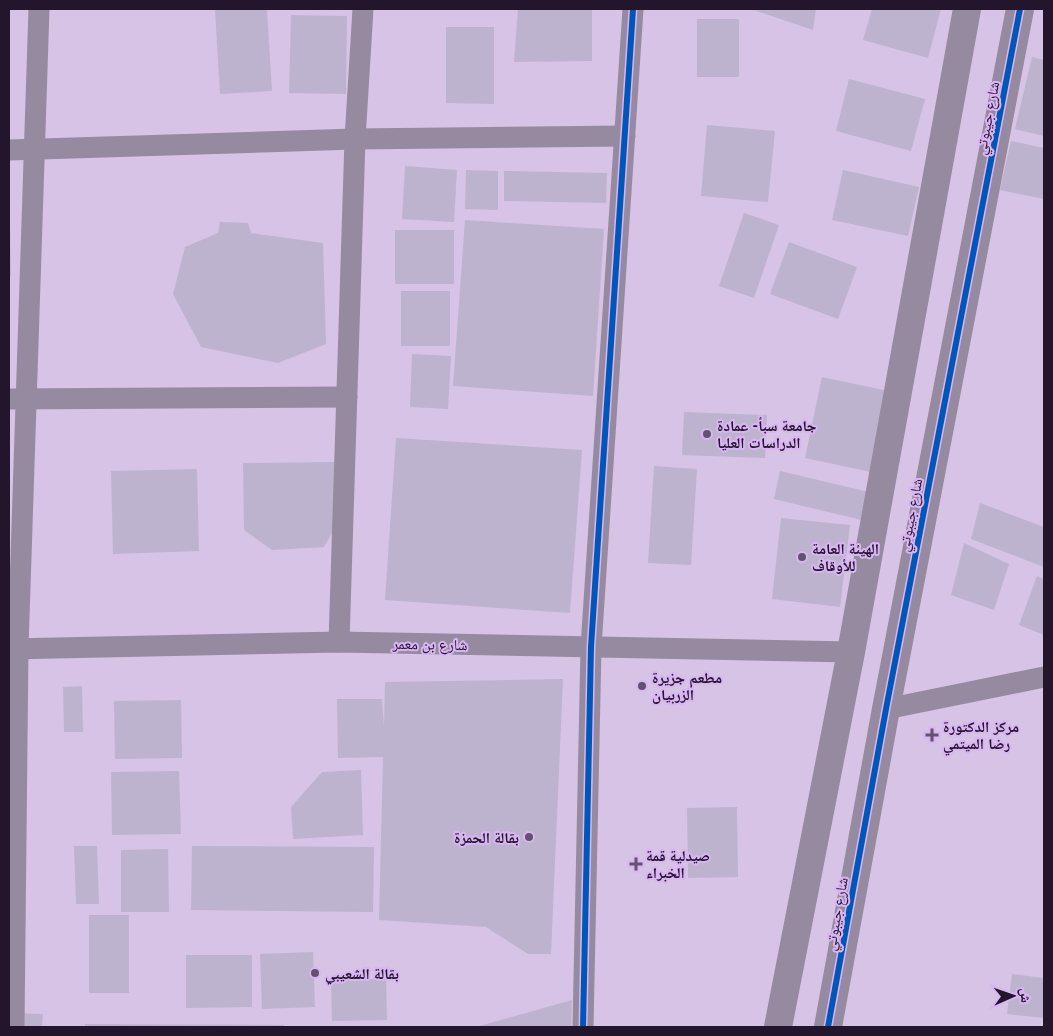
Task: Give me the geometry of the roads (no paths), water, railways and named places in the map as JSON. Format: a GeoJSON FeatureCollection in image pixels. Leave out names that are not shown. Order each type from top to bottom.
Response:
{"type":"FeatureCollection","features":[{"type":"Feature","properties":{"kind":"street"},"geometry":{"type":"LineString","coordinates":[[14,1027],[13,649],[17,399],[34,150],[40,9]]}},
{"type":"Feature","properties":{"kind":"street"},"geometry":{"type":"LineString","coordinates":[[339,642],[355,139],[363,9]]}},
{"type":"Feature","properties":{"kind":"street"},"geometry":{"type":"LineString","coordinates":[[582,1027],[591,647],[633,9]]}},
{"type":"Feature","properties":{"kind":"street"},"geometry":{"type":"LineString","coordinates":[[778,1027],[851,652],[967,9]]}},
{"type":"Feature","properties":{"kind":"street","name":"شارع جيبوتي"},"geometry":{"type":"LineString","coordinates":[[828,1027],[886,709],[1020,9]]}},
{"type":"Feature","properties":{"kind":"street"},"geometry":{"type":"LineString","coordinates":[[9,150],[355,139],[625,136]]}},
{"type":"Feature","properties":{"kind":"street"},"geometry":{"type":"LineString","coordinates":[[17,399],[347,397]]}},
{"type":"Feature","properties":{"kind":"street","name":"شارع بن معمر"},"geometry":{"type":"LineString","coordinates":[[13,649],[339,642],[851,652]]}},
{"type":"Feature","properties":{"kind":"street"},"geometry":{"type":"LineString","coordinates":[[886,709],[1044,677]]}},
{"type":"Feature","properties":{"kind":"place","name":"جامعة سبأ- عمادة الدراسات العليا"},"geometry":{"type":"Point","coordinates":[707,434]}},
{"type":"Feature","properties":{"kind":"place","name":"الهيئة العامة للأوقاف"},"geometry":{"type":"Point","coordinates":[802,557]}},
{"type":"Feature","properties":{"kind":"place","name":"مطعم جزيرة الزربيان"},"geometry":{"type":"Point","coordinates":[642,686]}},
{"type":"Feature","properties":{"kind":"place","name":"مركز الدكتورة رضا الميتمي"},"geometry":{"type":"Point","coordinates":[932,735]}},
{"type":"Feature","properties":{"kind":"place","name":"بقالة الحمزة"},"geometry":{"type":"Point","coordinates":[529,837]}},
{"type":"Feature","properties":{"kind":"place","name":"صيدلية قمة الخبراء"},"geometry":{"type":"Point","coordinates":[636,864]}},
{"type":"Feature","properties":{"kind":"place","name":"بقالة الشعيبي"},"geometry":{"type":"Point","coordinates":[315,973]}}]}
